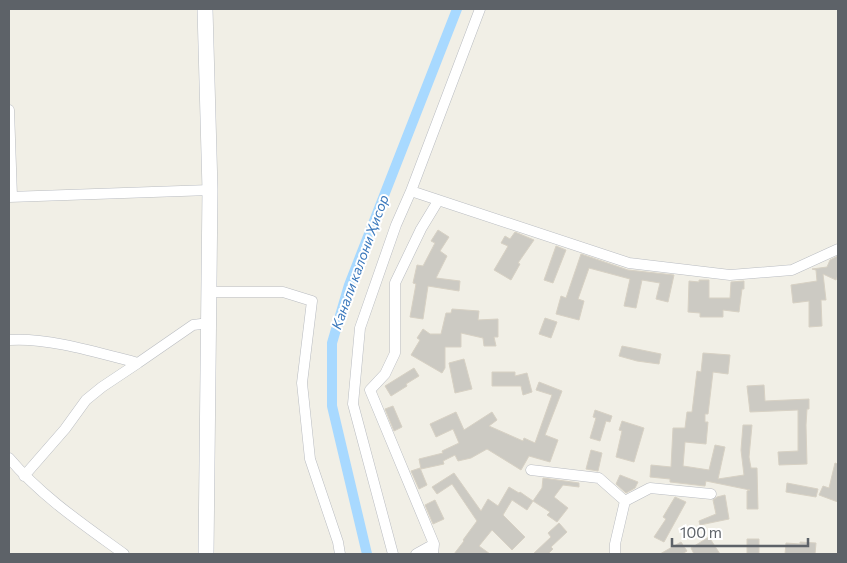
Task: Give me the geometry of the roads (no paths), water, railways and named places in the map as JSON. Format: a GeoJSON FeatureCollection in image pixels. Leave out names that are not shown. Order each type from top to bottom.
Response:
{"type":"FeatureCollection","features":[{"type":"Feature","properties":{"kind":"main road"},"geometry":{"type":"LineString","coordinates":[[205,9],[210,190],[206,554]]}},
{"type":"Feature","properties":{"kind":"street"},"geometry":{"type":"LineString","coordinates":[[393,554],[353,404],[360,328],[396,224],[412,191],[480,9]]}},
{"type":"Feature","properties":{"kind":"street"},"geometry":{"type":"LineString","coordinates":[[9,110],[11,197],[210,190]]}},
{"type":"Feature","properties":{"kind":"street"},"geometry":{"type":"LineString","coordinates":[[412,191],[629,263],[730,275],[792,270],[838,250]]}},
{"type":"Feature","properties":{"kind":"street"},"geometry":{"type":"LineString","coordinates":[[416,554],[434,549],[370,390],[385,374],[395,353],[395,282],[421,229],[438,201]]}},
{"type":"Feature","properties":{"kind":"street"},"geometry":{"type":"LineString","coordinates":[[209,292],[283,292],[312,301],[302,383],[310,459],[338,542],[340,554]]}},
{"type":"Feature","properties":{"kind":"street"},"geometry":{"type":"LineString","coordinates":[[24,476],[66,429],[86,400],[193,325],[209,322]]}},
{"type":"Feature","properties":{"kind":"street"},"geometry":{"type":"LineString","coordinates":[[9,340],[21,339],[52,343],[138,363]]}},
{"type":"Feature","properties":{"kind":"street"},"geometry":{"type":"LineString","coordinates":[[9,458],[24,476],[76,520],[124,554]]}},
{"type":"Feature","properties":{"kind":"street"},"geometry":{"type":"LineString","coordinates":[[531,470],[599,478],[625,501]]}},
{"type":"Feature","properties":{"kind":"street"},"geometry":{"type":"LineString","coordinates":[[615,554],[615,544],[625,501],[650,488],[711,494]]}},
{"type":"Feature","properties":{"kind":"waterway","name":"Канали калони Ҳисор"},"geometry":{"type":"LineString","coordinates":[[367,554],[332,406],[332,343],[349,285],[457,9]]}}]}
